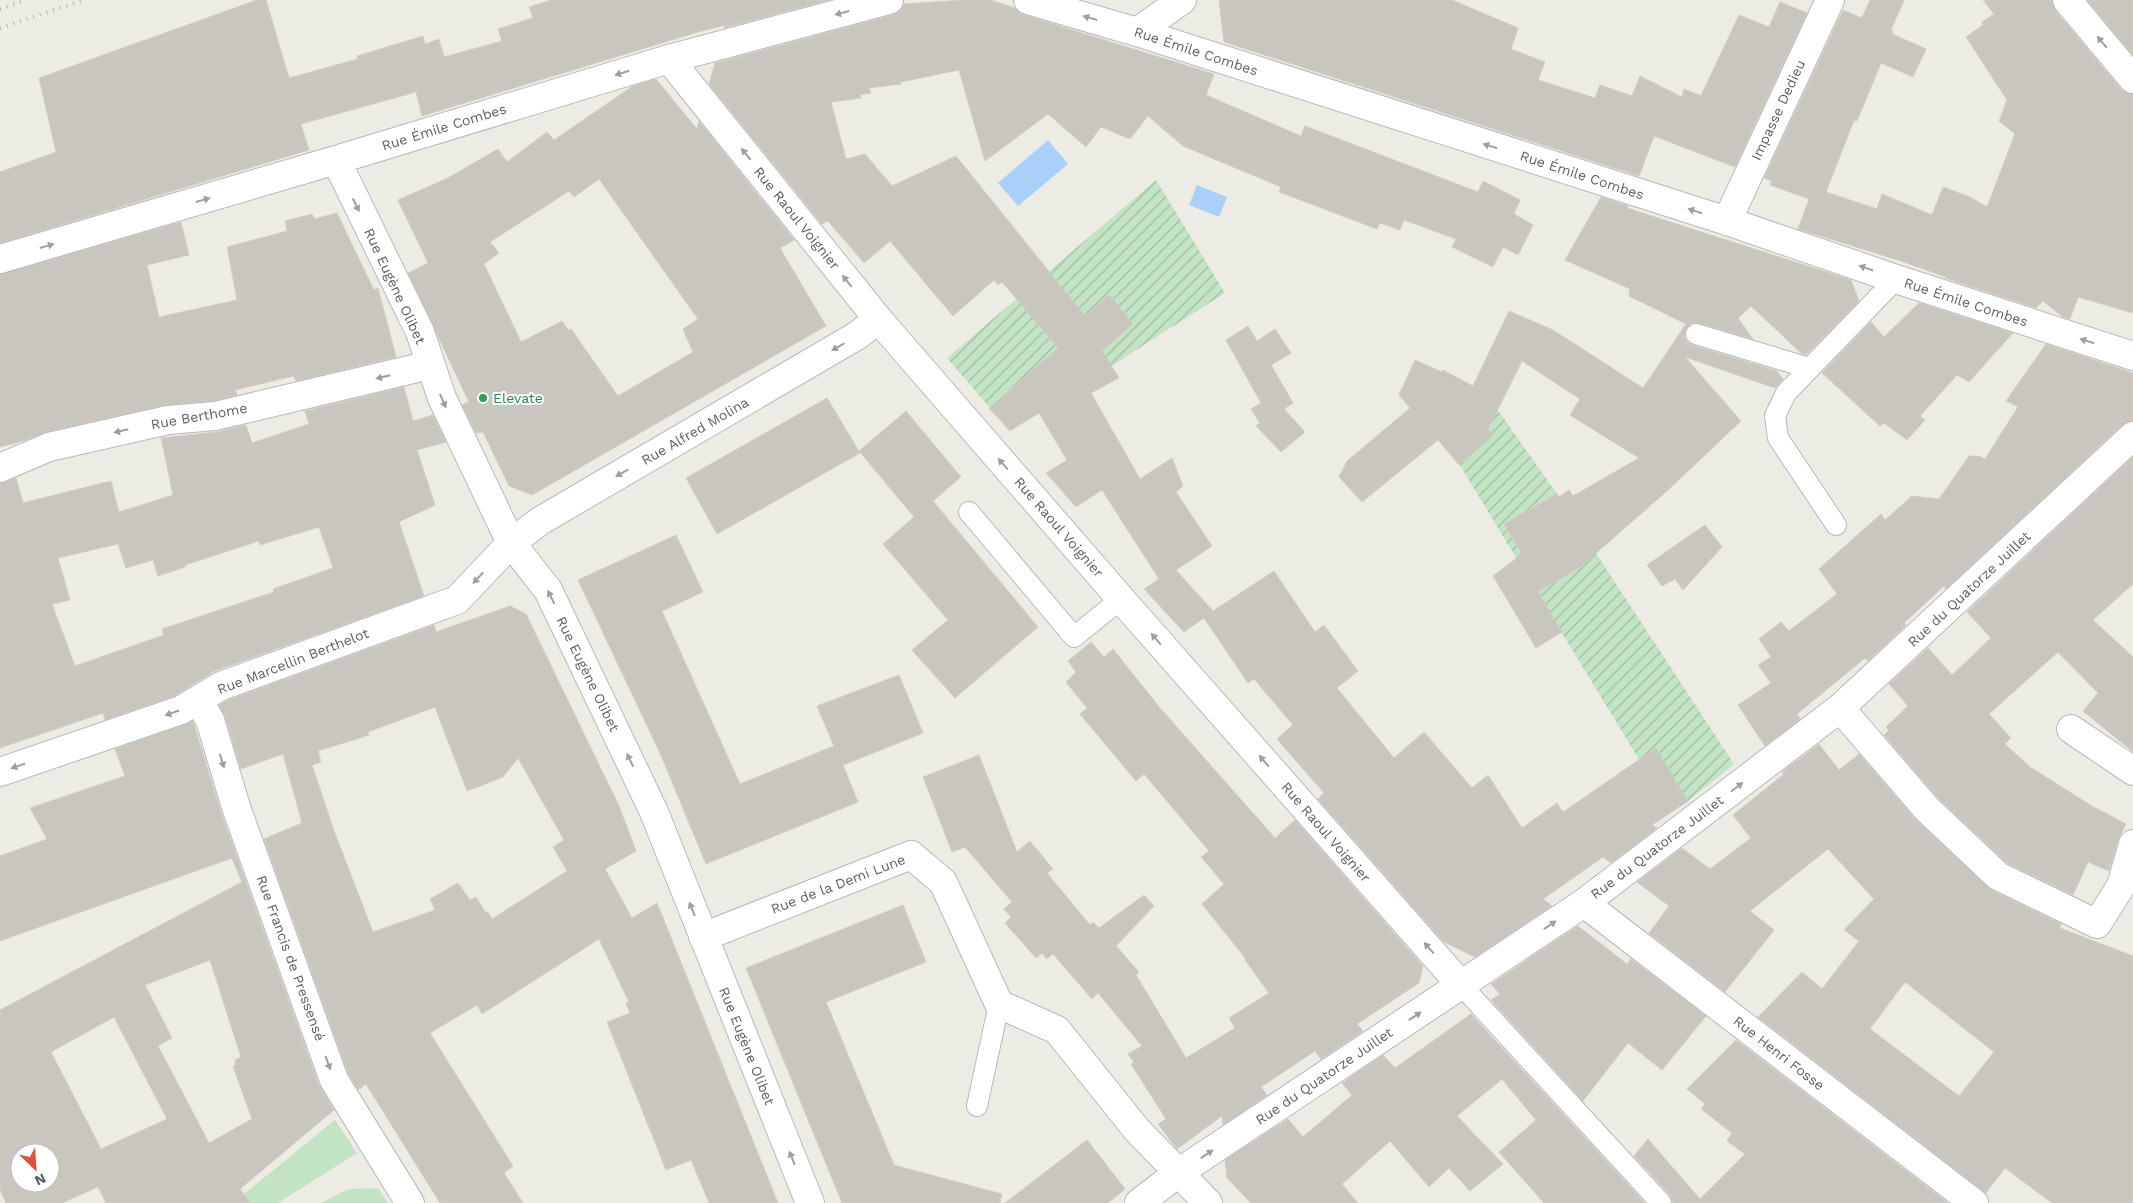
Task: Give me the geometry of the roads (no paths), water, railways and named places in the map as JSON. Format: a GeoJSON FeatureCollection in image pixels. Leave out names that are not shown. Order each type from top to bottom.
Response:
{"type":"FeatureCollection","features":[{"type":"Feature","properties":{"kind":"street","name":"Rue Émile Combes"},"geometry":{"type":"LineString","coordinates":[[0,259],[669,59],[889,0]]}},
{"type":"Feature","properties":{"kind":"street","name":"Rue Émile Combes"},"geometry":{"type":"LineString","coordinates":[[1028,0],[1137,32],[1727,221],[1896,279],[2133,356]]}},
{"type":"Feature","properties":{"kind":"street"},"geometry":{"type":"LineString","coordinates":[[1137,32],[1182,0]]}},
{"type":"Feature","properties":{"kind":"street","name":"Impasse Dedieu"},"geometry":{"type":"LineString","coordinates":[[1727,221],[1830,0]]}},
{"type":"Feature","properties":{"kind":"street"},"geometry":{"type":"LineString","coordinates":[[2067,0],[2133,80]]}},
{"type":"Feature","properties":{"kind":"street","name":"Rue Raoul Voignier"},"geometry":{"type":"LineString","coordinates":[[669,59],[878,319],[1121,599],[1461,985]]}},
{"type":"Feature","properties":{"kind":"street","name":"Rue Eugène Olibet"},"geometry":{"type":"LineString","coordinates":[[336,160],[420,332],[442,398],[512,543],[548,590],[654,812],[810,1203]]}},
{"type":"Feature","properties":{"kind":"street","name":"Rue Alfred Molina"},"geometry":{"type":"LineString","coordinates":[[512,543],[540,521],[858,336],[878,319]]}},
{"type":"Feature","properties":{"kind":"street","name":"Rue Berthome"},"geometry":{"type":"LineString","coordinates":[[0,468],[49,447],[168,420],[215,416],[430,365]]}},
{"type":"Feature","properties":{"kind":"street","name":"Rue du Quatorze Juillet"},"geometry":{"type":"LineString","coordinates":[[1139,1203],[1178,1173],[1584,903],[1840,708],[2133,436]]}},
{"type":"Feature","properties":{"kind":"street","name":"Rue Marcellin Berthelot"},"geometry":{"type":"LineString","coordinates":[[0,772],[181,710],[222,686],[457,600],[512,543]]}},
{"type":"Feature","properties":{"kind":"street","name":"Rue Francis de Pressensé"},"geometry":{"type":"LineString","coordinates":[[198,700],[210,720],[236,807],[334,1080],[410,1203]]}},
{"type":"Feature","properties":{"kind":"street"},"geometry":{"type":"LineString","coordinates":[[1840,708],[1862,731],[1926,809],[1998,876],[2096,924],[2121,886],[2133,844]]}},
{"type":"Feature","properties":{"kind":"street"},"geometry":{"type":"LineString","coordinates":[[2071,729],[2133,771]]}},
{"type":"Feature","properties":{"kind":"street","name":"Rue de la Demi Lune"},"geometry":{"type":"LineString","coordinates":[[703,936],[911,855],[943,882],[999,1004]]}},
{"type":"Feature","properties":{"kind":"street","name":"Rue Henri Fosse"},"geometry":{"type":"LineString","coordinates":[[1584,903],[1974,1203]]}},
{"type":"Feature","properties":{"kind":"street"},"geometry":{"type":"LineString","coordinates":[[999,1004],[1056,1030],[1137,1130],[1208,1203]]}},
{"type":"Feature","properties":{"kind":"lane"},"geometry":{"type":"LineString","coordinates":[[1836,525],[1778,438],[1775,416],[1786,392],[1896,279]]}},
{"type":"Feature","properties":{"kind":"lane"},"geometry":{"type":"LineString","coordinates":[[1696,334],[1809,368]]}},
{"type":"Feature","properties":{"kind":"lane"},"geometry":{"type":"LineString","coordinates":[[969,512],[1074,637],[1121,599]]}},
{"type":"Feature","properties":{"kind":"lane"},"geometry":{"type":"LineString","coordinates":[[1461,985],[1661,1203]]}},
{"type":"Feature","properties":{"kind":"lane"},"geometry":{"type":"LineString","coordinates":[[978,1106],[999,1004]]}},
{"type":"Feature","properties":{"kind":"water"},"geometry":{"type":"Polygon","coordinates":[[[1048,140],[1068,164],[1018,206],[998,183],[1048,140]]]}},
{"type":"Feature","properties":{"kind":"water"},"geometry":{"type":"Polygon","coordinates":[[[1197,185],[1227,197],[1219,217],[1189,205],[1197,185]]]}},
{"type":"Feature","properties":{"kind":"railway"},"geometry":{"type":"LineString","coordinates":[[0,9],[27,0]]}},
{"type":"Feature","properties":{"kind":"railway"},"geometry":{"type":"LineString","coordinates":[[0,28],[84,0]]}},
{"type":"Feature","properties":{"kind":"place","name":"Elevate"},"geometry":{"type":"Point","coordinates":[483,398]}}]}
